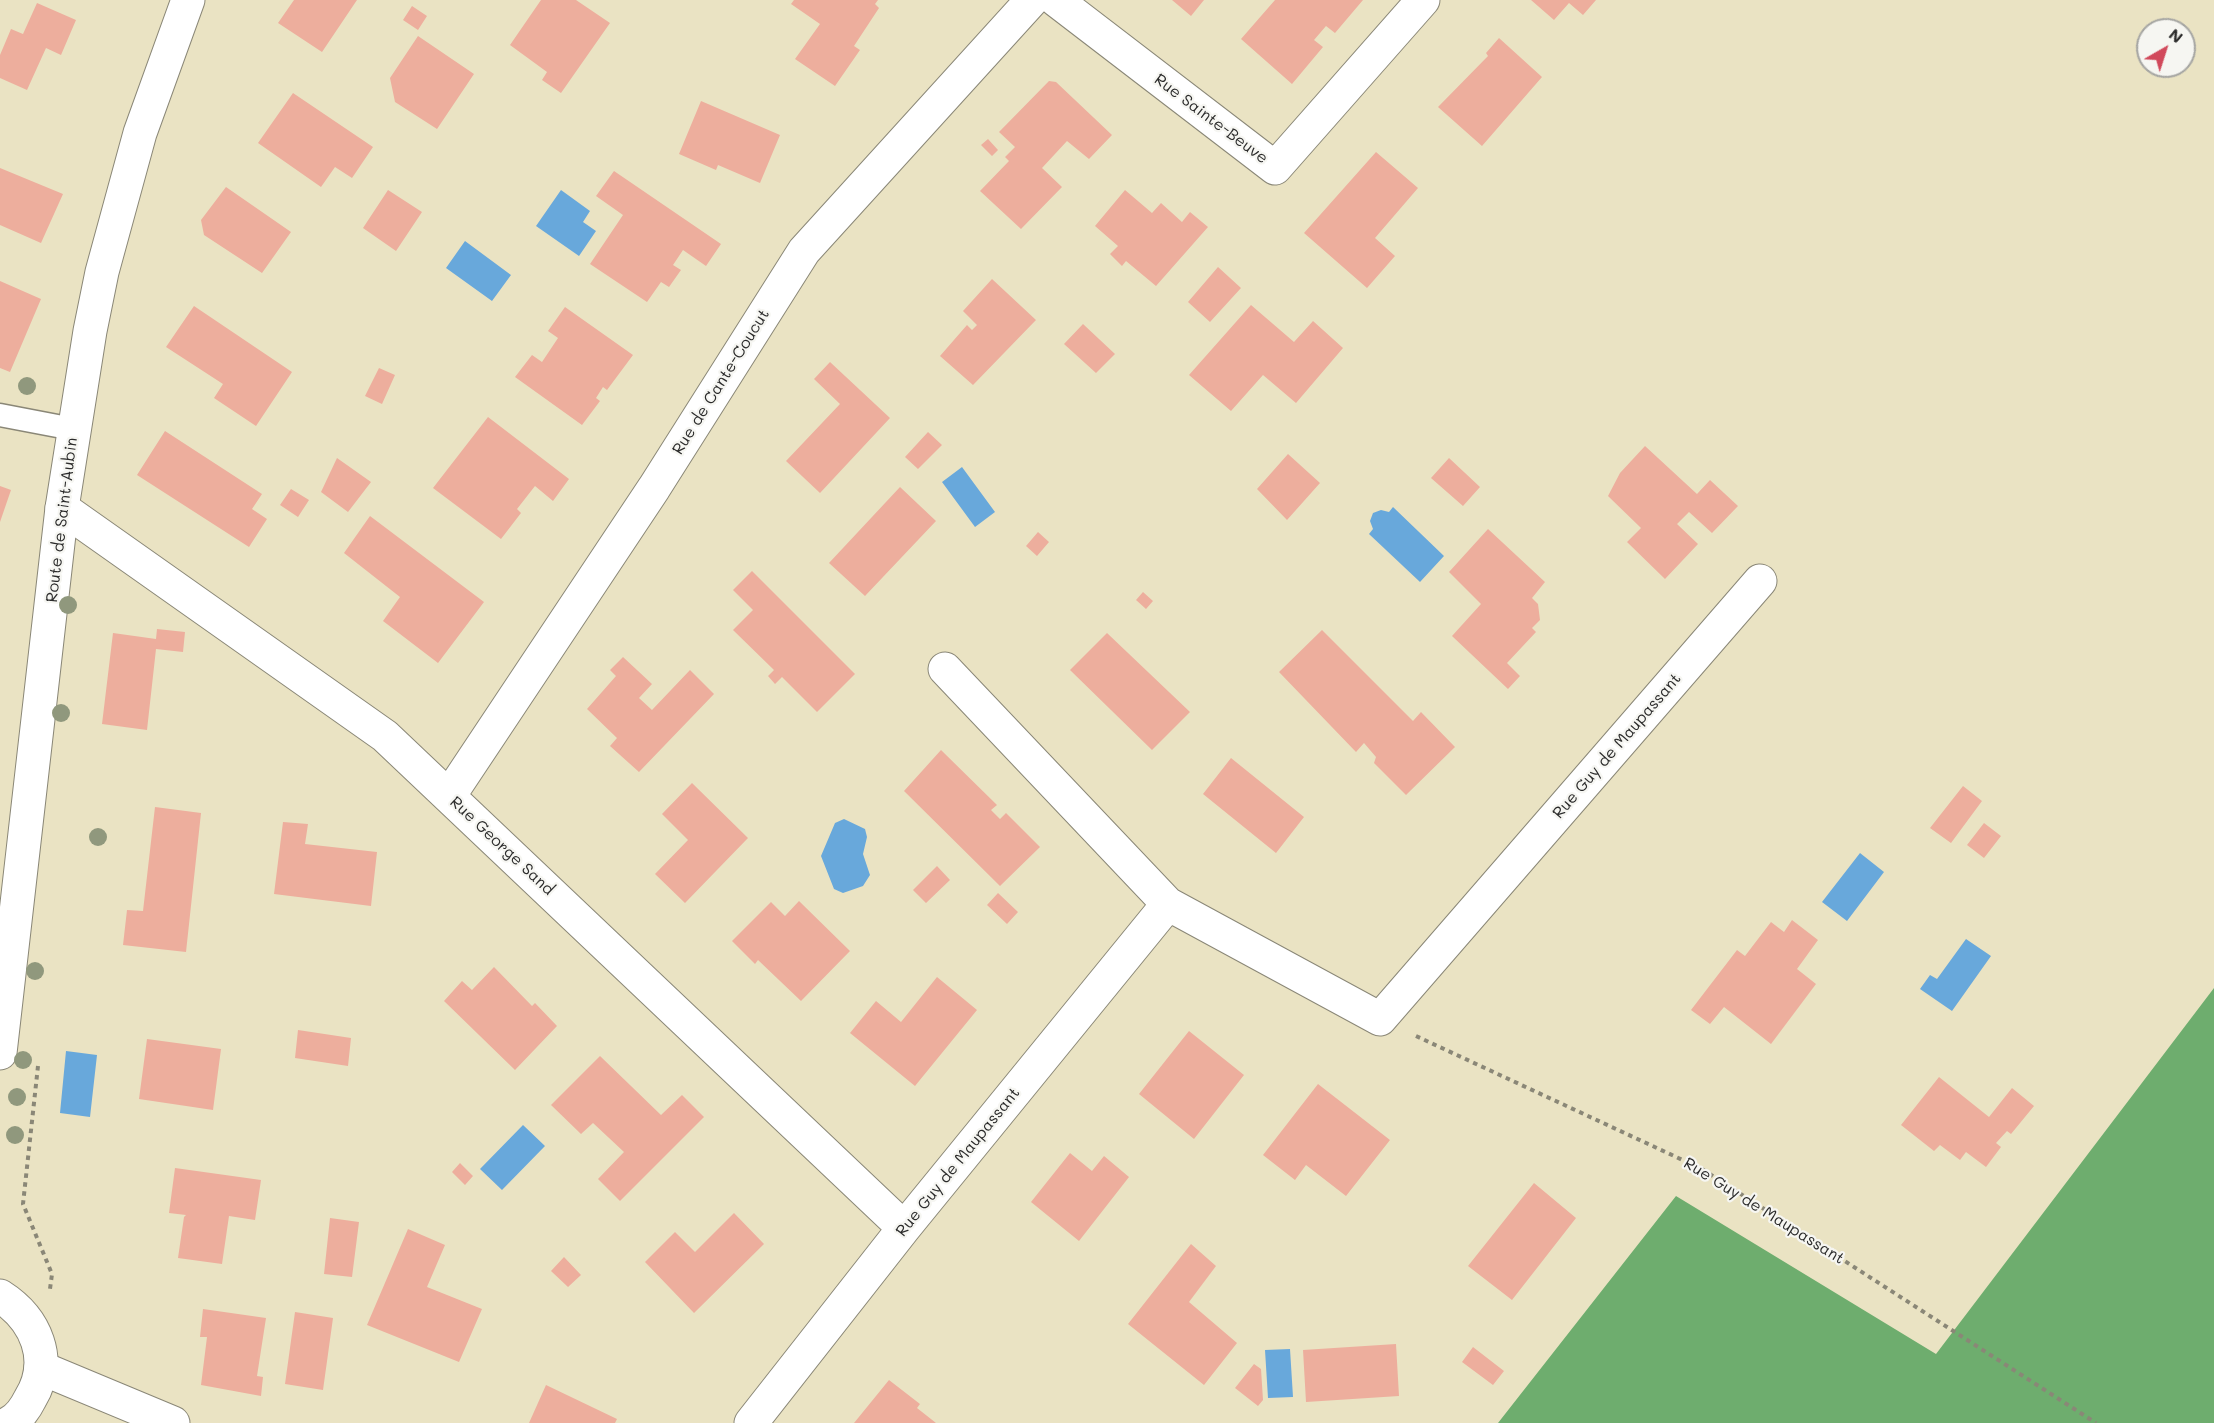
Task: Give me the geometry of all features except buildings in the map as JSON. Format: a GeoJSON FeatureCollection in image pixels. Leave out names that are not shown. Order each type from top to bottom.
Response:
{"type":"FeatureCollection","features":[{"type":"Feature","properties":{"kind":"street","name":"Route de Saint-Aubin"},"geometry":{"type":"LineString","coordinates":[[0,1053],[73,429],[95,306],[116,218],[140,133],[188,0]]}},
{"type":"Feature","properties":{"kind":"street","name":"Rue de Cante-Coucut"},"geometry":{"type":"LineString","coordinates":[[449,796],[654,488],[804,251],[1032,0]]}},
{"type":"Feature","properties":{"kind":"street","name":"Rue Sainte-Beuve"},"geometry":{"type":"LineString","coordinates":[[1056,0],[1275,168],[1423,0]]}},
{"type":"Feature","properties":{"kind":"street","name":"Rue George Sand"},"geometry":{"type":"LineString","coordinates":[[62,508],[385,736],[904,1228]]}},
{"type":"Feature","properties":{"kind":"street","name":"Rue Guy de Maupassant"},"geometry":{"type":"LineString","coordinates":[[1380,1019],[1760,581]]}},
{"type":"Feature","properties":{"kind":"street"},"geometry":{"type":"LineString","coordinates":[[945,669],[1168,904],[1380,1019]]}},
{"type":"Feature","properties":{"kind":"street","name":"Rue Guy de Maupassant"},"geometry":{"type":"LineString","coordinates":[[751,1423],[904,1228],[1168,904]]}},
{"type":"Feature","properties":{"kind":"street"},"geometry":{"type":"LineString","coordinates":[[0,1296],[14,1305],[30,1322],[39,1344],[41,1368],[36,1390],[24,1410],[12,1422]]}},
{"type":"Feature","properties":{"kind":"street"},"geometry":{"type":"LineString","coordinates":[[41,1368],[173,1423]]}},
{"type":"Feature","properties":{"kind":"lane"},"geometry":{"type":"LineString","coordinates":[[0,415],[73,429]]}},
{"type":"Feature","properties":{"kind":"path","name":"Rue Guy de Maupassant"},"geometry":{"type":"LineString","coordinates":[[1380,1019],[1702,1169],[2096,1423]]}},
{"type":"Feature","properties":{"kind":"path"},"geometry":{"type":"LineString","coordinates":[[30,1322],[50,1293],[52,1274],[23,1204],[38,1062]]}},
{"type":"Feature","properties":{"kind":"green space"},"geometry":{"type":"Polygon","coordinates":[[[2214,988],[2214,1423],[1498,1423],[1676,1196],[1936,1354],[2214,988]]]}},
{"type":"Feature","properties":{"kind":"water"},"geometry":{"type":"Polygon","coordinates":[[[561,190],[590,211],[583,222],[596,231],[579,256],[536,226],[561,190]]]}},
{"type":"Feature","properties":{"kind":"water"},"geometry":{"type":"Polygon","coordinates":[[[465,241],[511,275],[492,301],[446,268],[465,241]]]}},
{"type":"Feature","properties":{"kind":"water"},"geometry":{"type":"Polygon","coordinates":[[[962,467],[995,512],[975,527],[942,482],[962,467]]]}},
{"type":"Feature","properties":{"kind":"water"},"geometry":{"type":"Polygon","coordinates":[[[1393,507],[1444,556],[1420,582],[1369,534],[1373,529],[1370,521],[1373,513],[1381,510],[1389,512],[1393,507]]]}},
{"type":"Feature","properties":{"kind":"water"},"geometry":{"type":"Polygon","coordinates":[[[844,819],[865,829],[867,837],[863,854],[870,875],[863,886],[843,893],[834,889],[821,856],[835,823],[844,819]]]}},
{"type":"Feature","properties":{"kind":"water"},"geometry":{"type":"Polygon","coordinates":[[[1860,853],[1884,872],[1847,921],[1822,902],[1860,853]]]}},
{"type":"Feature","properties":{"kind":"water"},"geometry":{"type":"Polygon","coordinates":[[[1966,939],[1991,956],[1952,1011],[1920,989],[1930,975],[1937,979],[1966,939]]]}},
{"type":"Feature","properties":{"kind":"water"},"geometry":{"type":"Polygon","coordinates":[[[66,1051],[97,1055],[90,1117],[60,1113],[66,1051]]]}},
{"type":"Feature","properties":{"kind":"water"},"geometry":{"type":"Polygon","coordinates":[[[523,1125],[545,1146],[502,1190],[480,1169],[523,1125]]]}},
{"type":"Feature","properties":{"kind":"water"},"geometry":{"type":"Polygon","coordinates":[[[1290,1349],[1293,1397],[1268,1398],[1265,1350],[1290,1349]]]}}]}
